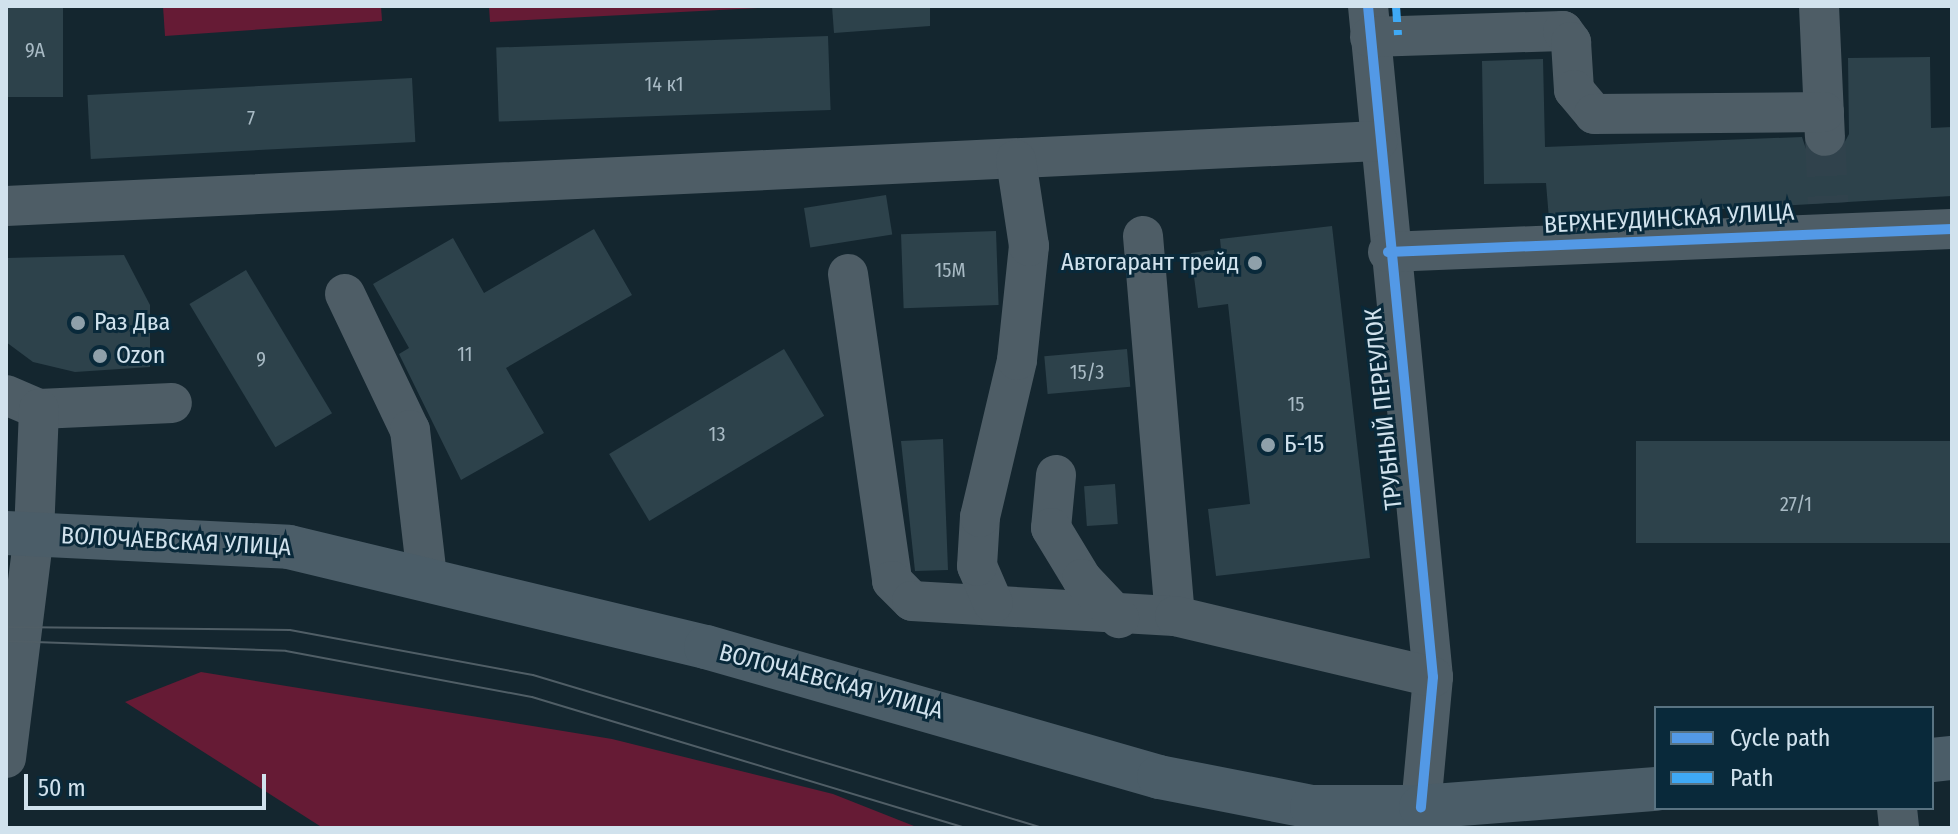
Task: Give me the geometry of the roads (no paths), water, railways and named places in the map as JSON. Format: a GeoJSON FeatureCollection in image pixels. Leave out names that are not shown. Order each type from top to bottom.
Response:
{"type":"FeatureCollection","features":[{"type":"Feature","properties":{"kind":"main road","name":"ВОЛОЧАЕВСКАЯ УЛИЦА"},"geometry":{"type":"LineString","coordinates":[[20,534],[289,547],[736,655],[1159,777],[1312,807],[1421,818],[1654,789]]}},
{"type":"Feature","properties":{"kind":"street"},"geometry":{"type":"LineString","coordinates":[[1369,21],[1505,18],[1563,31],[1571,42],[1574,90],[1594,114],[1824,124],[1819,6]]}},
{"type":"Feature","properties":{"kind":"street","name":"ТРУБНЫЙ ПЕРЕУЛОК"},"geometry":{"type":"LineString","coordinates":[[1369,21],[1377,141],[1433,677],[1421,818]]}},
{"type":"Feature","properties":{"kind":"street"},"geometry":{"type":"LineString","coordinates":[[6,206],[1377,141]]}},
{"type":"Feature","properties":{"kind":"street"},"geometry":{"type":"LineString","coordinates":[[993,603],[977,566],[980,517],[1017,360],[1029,246],[1016,160]]}},
{"type":"Feature","properties":{"kind":"street","name":"ВЕРХНЕУДИНСКАЯ УЛИЦА"},"geometry":{"type":"LineString","coordinates":[[1388,252],[1830,216],[1952,229]]}},
{"type":"Feature","properties":{"kind":"street"},"geometry":{"type":"LineString","coordinates":[[1143,236],[1175,616]]}},
{"type":"Feature","properties":{"kind":"street"},"geometry":{"type":"LineString","coordinates":[[848,274],[892,581],[912,601],[993,603],[1119,618],[1175,616],[1433,677]]}},
{"type":"Feature","properties":{"kind":"street"},"geometry":{"type":"LineString","coordinates":[[345,294],[410,430],[427,578]]}},
{"type":"Feature","properties":{"kind":"street"},"geometry":{"type":"LineString","coordinates":[[6,758],[20,534],[22,402],[172,403]]}},
{"type":"Feature","properties":{"kind":"street"},"geometry":{"type":"LineString","coordinates":[[1056,475],[1051,528],[1082,579],[1119,618]]}},
{"type":"Feature","properties":{"kind":"tunnel"},"geometry":{"type":"LineString","coordinates":[[1825,136],[1828,203]]}},
{"type":"Feature","properties":{"kind":"tram line"},"geometry":{"type":"LineString","coordinates":[[6,627],[290,630],[533,675],[1043,828]]}},
{"type":"Feature","properties":{"kind":"tram line"},"geometry":{"type":"LineString","coordinates":[[6,641],[286,651],[532,697],[966,828]]}},
{"type":"Feature","properties":{"kind":"place","name":"Автогарант трейд"},"geometry":{"type":"Point","coordinates":[1255,263]}},
{"type":"Feature","properties":{"kind":"place","name":"Раз Два"},"geometry":{"type":"Point","coordinates":[78,323]}},
{"type":"Feature","properties":{"kind":"place","name":"Ozon"},"geometry":{"type":"Point","coordinates":[100,356]}},
{"type":"Feature","properties":{"kind":"place","name":"Б-15"},"geometry":{"type":"Point","coordinates":[1268,445]}}]}
